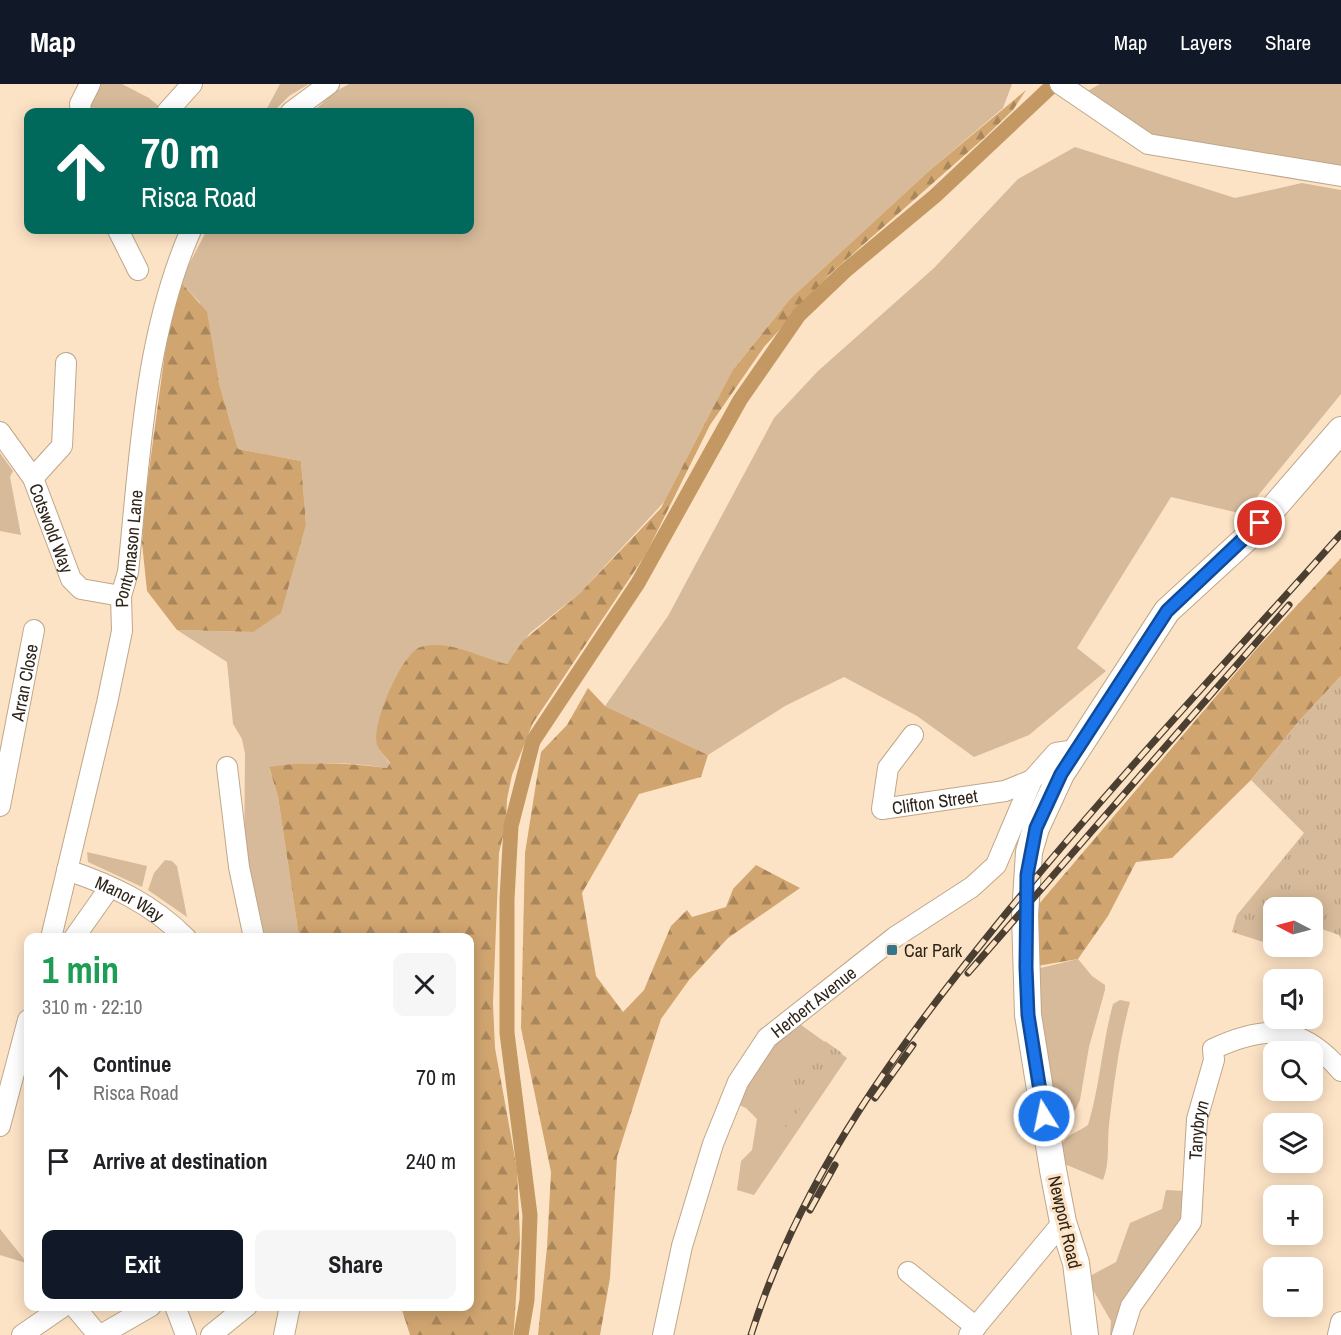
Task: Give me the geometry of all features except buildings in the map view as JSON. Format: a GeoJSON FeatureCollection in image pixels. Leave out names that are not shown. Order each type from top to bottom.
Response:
{"type":"FeatureCollection","features":[{"type":"Feature","properties":{"kind":"main road","name":"Newport Road"},"geometry":{"type":"LineString","coordinates":[[1085,1335],[1076,1263],[1064,1222],[1033,1050],[1026,967],[1025,915],[1029,852],[1047,802],[1076,750],[1167,611],[1250,535],[1341,430]]}},
{"type":"Feature","properties":{"kind":"street"},"geometry":{"type":"LineString","coordinates":[[80,108],[80,104],[90,84]]}},
{"type":"Feature","properties":{"kind":"street"},"geometry":{"type":"LineString","coordinates":[[171,108],[192,84]]}},
{"type":"Feature","properties":{"kind":"street"},"geometry":{"type":"LineString","coordinates":[[296,108],[329,84]]}},
{"type":"Feature","properties":{"kind":"street"},"geometry":{"type":"LineString","coordinates":[[1062,87],[1149,144],[1341,176]]}},
{"type":"Feature","properties":{"kind":"street"},"geometry":{"type":"LineString","coordinates":[[121,234],[138,256]]}},
{"type":"Feature","properties":{"kind":"street","name":"Pontymason Lane"},"geometry":{"type":"LineString","coordinates":[[52,933],[122,631],[121,596],[128,573],[150,368],[169,284],[189,234]]}},
{"type":"Feature","properties":{"kind":"street"},"geometry":{"type":"LineString","coordinates":[[33,478],[62,446],[66,363]]}},
{"type":"Feature","properties":{"kind":"street","name":"Cotswold Way"},"geometry":{"type":"LineString","coordinates":[[0,432],[33,478],[70,579],[81,589],[121,596]]}},
{"type":"Feature","properties":{"kind":"street","name":"Arran Close"},"geometry":{"type":"LineString","coordinates":[[0,806],[34,630]]}},
{"type":"Feature","properties":{"kind":"street","name":"Clifton Street"},"geometry":{"type":"LineString","coordinates":[[913,735],[888,768],[882,809],[995,793],[1032,780]]}},
{"type":"Feature","properties":{"kind":"street","name":"Herbert Avenue"},"geometry":{"type":"LineString","coordinates":[[663,1335],[682,1246],[713,1144],[738,1082],[767,1038],[842,977],[972,887],[996,865],[1032,780],[1056,753],[1076,750]]}},
{"type":"Feature","properties":{"kind":"street"},"geometry":{"type":"LineString","coordinates":[[227,767],[239,867],[253,933]]}},
{"type":"Feature","properties":{"kind":"street","name":"Manor Way"},"geometry":{"type":"LineString","coordinates":[[67,870],[110,887],[147,906],[180,933]]}},
{"type":"Feature","properties":{"kind":"street"},"geometry":{"type":"LineString","coordinates":[[78,933],[110,887]]}},
{"type":"Feature","properties":{"kind":"street","name":"Tanybryn"},"geometry":{"type":"LineString","coordinates":[[1122,1335],[1131,1306],[1191,1222],[1197,1119],[1214,1060],[1213,1049],[1252,1034],[1281,1032],[1316,1045],[1341,1071]]}},
{"type":"Feature","properties":{"kind":"street"},"geometry":{"type":"LineString","coordinates":[[0,1126],[4,1097],[24,1033]]}},
{"type":"Feature","properties":{"kind":"street"},"geometry":{"type":"LineString","coordinates":[[908,1272],[973,1331],[1064,1222]]}},
{"type":"Feature","properties":{"kind":"street"},"geometry":{"type":"LineString","coordinates":[[22,1335],[57,1311]]}},
{"type":"Feature","properties":{"kind":"street"},"geometry":{"type":"LineString","coordinates":[[78,1311],[100,1335],[142,1311]]}},
{"type":"Feature","properties":{"kind":"street"},"geometry":{"type":"LineString","coordinates":[[177,1311],[186,1335]]}},
{"type":"Feature","properties":{"kind":"street"},"geometry":{"type":"LineString","coordinates":[[211,1335],[241,1311]]}},
{"type":"Feature","properties":{"kind":"street"},"geometry":{"type":"LineString","coordinates":[[284,1335],[289,1311]]}},
{"type":"Feature","properties":{"kind":"street"},"geometry":{"type":"LineString","coordinates":[[1338,1335],[1341,1322]]}},
{"type":"Feature","properties":{"kind":"green space"},"geometry":{"type":"Polygon","coordinates":[[[97,84],[122,84],[149,98],[161,108],[88,108],[97,84]]]}},
{"type":"Feature","properties":{"kind":"green space"},"geometry":{"type":"Polygon","coordinates":[[[280,84],[309,84],[289,96],[277,108],[267,108],[280,84]]]}},
{"type":"Feature","properties":{"kind":"green space"},"geometry":{"type":"Polygon","coordinates":[[[349,84],[1012,84],[1003,108],[930,170],[790,299],[732,371],[665,501],[580,593],[530,633],[507,664],[485,659],[377,745],[390,764],[387,768],[328,763],[269,768],[278,797],[298,933],[259,933],[244,867],[245,754],[242,739],[233,724],[227,662],[177,630],[252,632],[306,524],[301,461],[238,449],[200,303],[180,281],[205,234],[474,234],[474,108],[317,108],[333,93],[349,84]]]}},
{"type":"Feature","properties":{"kind":"green space"},"geometry":{"type":"Polygon","coordinates":[[[1100,84],[1341,84],[1341,176],[1149,145],[1086,92],[1100,84]]]}},
{"type":"Feature","properties":{"kind":"green space"},"geometry":{"type":"Polygon","coordinates":[[[1026,90],[1013,110],[984,138],[830,274],[764,347],[710,425],[646,554],[533,723],[512,775],[507,799],[506,823],[499,853],[493,1003],[495,1048],[517,1169],[520,1238],[513,1335],[410,1335],[402,1311],[474,1311],[474,933],[298,933],[278,797],[269,767],[328,763],[387,768],[390,763],[377,745],[376,735],[383,707],[405,662],[413,652],[421,647],[442,645],[453,647],[507,664],[523,641],[580,593],[661,508],[732,371],[790,299],[930,170],[1026,90]]]}},
{"type":"Feature","properties":{"kind":"green space"},"geometry":{"type":"Polygon","coordinates":[[[1075,147],[1235,198],[1302,183],[1341,190],[1341,394],[1243,514],[1171,497],[1077,648],[1106,671],[1029,735],[974,757],[917,716],[844,677],[785,706],[708,755],[605,706],[668,616],[774,418],[818,371],[934,268],[1018,179],[1075,147]]]}},
{"type":"Feature","properties":{"kind":"green space"},"geometry":{"type":"Polygon","coordinates":[[[180,281],[207,312],[219,383],[238,449],[301,461],[306,524],[281,613],[253,632],[177,630],[147,591],[142,543],[145,500],[171,308],[180,281]]]}},
{"type":"Feature","properties":{"kind":"green space"},"geometry":{"type":"Polygon","coordinates":[[[0,453],[13,471],[10,477],[21,535],[0,531],[0,453]]]}},
{"type":"Feature","properties":{"kind":"green space"},"geometry":{"type":"Polygon","coordinates":[[[1341,558],[1341,676],[1300,720],[1251,780],[1172,858],[1136,862],[1108,916],[1078,959],[1037,966],[1027,918],[1258,647],[1341,558]]]}},
{"type":"Feature","properties":{"kind":"green space"},"geometry":{"type":"Polygon","coordinates":[[[1341,676],[1341,939],[1339,935],[1323,929],[1323,897],[1263,897],[1263,942],[1232,932],[1237,915],[1304,833],[1251,780],[1300,720],[1341,676]]]}},
{"type":"Feature","properties":{"kind":"green space"},"geometry":{"type":"Polygon","coordinates":[[[588,688],[605,706],[708,755],[701,777],[639,794],[582,893],[596,976],[623,1012],[644,990],[671,926],[687,910],[692,917],[726,907],[733,889],[756,865],[800,888],[728,938],[689,980],[661,1019],[617,1157],[610,1278],[600,1335],[538,1335],[547,1247],[551,1172],[521,1028],[525,853],[541,752],[567,725],[588,688]]]}},
{"type":"Feature","properties":{"kind":"green space"},"geometry":{"type":"Polygon","coordinates":[[[87,852],[147,866],[142,887],[88,862],[87,852]]]}},
{"type":"Feature","properties":{"kind":"green space"},"geometry":{"type":"Polygon","coordinates":[[[165,860],[172,861],[177,866],[187,917],[148,890],[154,873],[165,860]]]}},
{"type":"Feature","properties":{"kind":"green space"},"geometry":{"type":"Polygon","coordinates":[[[1078,959],[1092,976],[1105,985],[1105,990],[1089,1047],[1080,1100],[1073,1115],[1063,1118],[1052,1112],[1036,969],[1078,959]]]}},
{"type":"Feature","properties":{"kind":"green space"},"geometry":{"type":"Polygon","coordinates":[[[1120,1000],[1130,1002],[1117,1063],[1103,1180],[1062,1163],[1061,1154],[1066,1138],[1088,1125],[1113,1004],[1120,1000]]]}},
{"type":"Feature","properties":{"kind":"green space"},"geometry":{"type":"Polygon","coordinates":[[[797,1022],[847,1058],[754,1195],[737,1190],[741,1161],[752,1150],[757,1119],[746,1108],[734,1103],[756,1063],[797,1022]]]}},
{"type":"Feature","properties":{"kind":"green space"},"geometry":{"type":"Polygon","coordinates":[[[825,1041],[842,1053],[786,1127],[777,1119],[785,1104],[790,1082],[825,1041]]]}},
{"type":"Feature","properties":{"kind":"green space"},"geometry":{"type":"Polygon","coordinates":[[[1166,1190],[1184,1191],[1182,1218],[1117,1335],[1110,1335],[1111,1321],[1090,1285],[1088,1277],[1116,1262],[1130,1223],[1162,1209],[1166,1190]]]}},
{"type":"Feature","properties":{"kind":"green space"},"geometry":{"type":"Polygon","coordinates":[[[0,1229],[24,1259],[24,1262],[0,1255],[0,1229]]]}},
{"type":"Feature","properties":{"kind":"waterway"},"geometry":{"type":"LineString","coordinates":[[521,1335],[527,1300],[530,1215],[507,1033],[507,899],[511,826],[533,741],[638,583],[740,400],[799,315],[845,271],[935,196],[1054,84]]}},
{"type":"Feature","properties":{"kind":"railway"},"geometry":{"type":"LineString","coordinates":[[751,1335],[772,1276],[827,1164],[859,1111],[930,1009],[1089,815],[1341,534]]}},
{"type":"Feature","properties":{"kind":"railway"},"geometry":{"type":"LineString","coordinates":[[968,973],[1289,605]]}},
{"type":"Feature","properties":{"kind":"railway"},"geometry":{"type":"LineString","coordinates":[[875,1098],[913,1045]]}},
{"type":"Feature","properties":{"kind":"railway"},"geometry":{"type":"LineString","coordinates":[[810,1210],[835,1165]]}},
{"type":"Feature","properties":{"kind":"place","name":"Car Park"},"geometry":{"type":"Point","coordinates":[892,950]}},
{"type":"Feature","properties":{"kind":"route"},"geometry":{"type":"LineString","coordinates":[[1044,1116],[1028,1015],[1026,967],[1027,875],[1029,852],[1036,828],[1061,774],[1167,611],[1250,535],[1260,523]]}}]}
